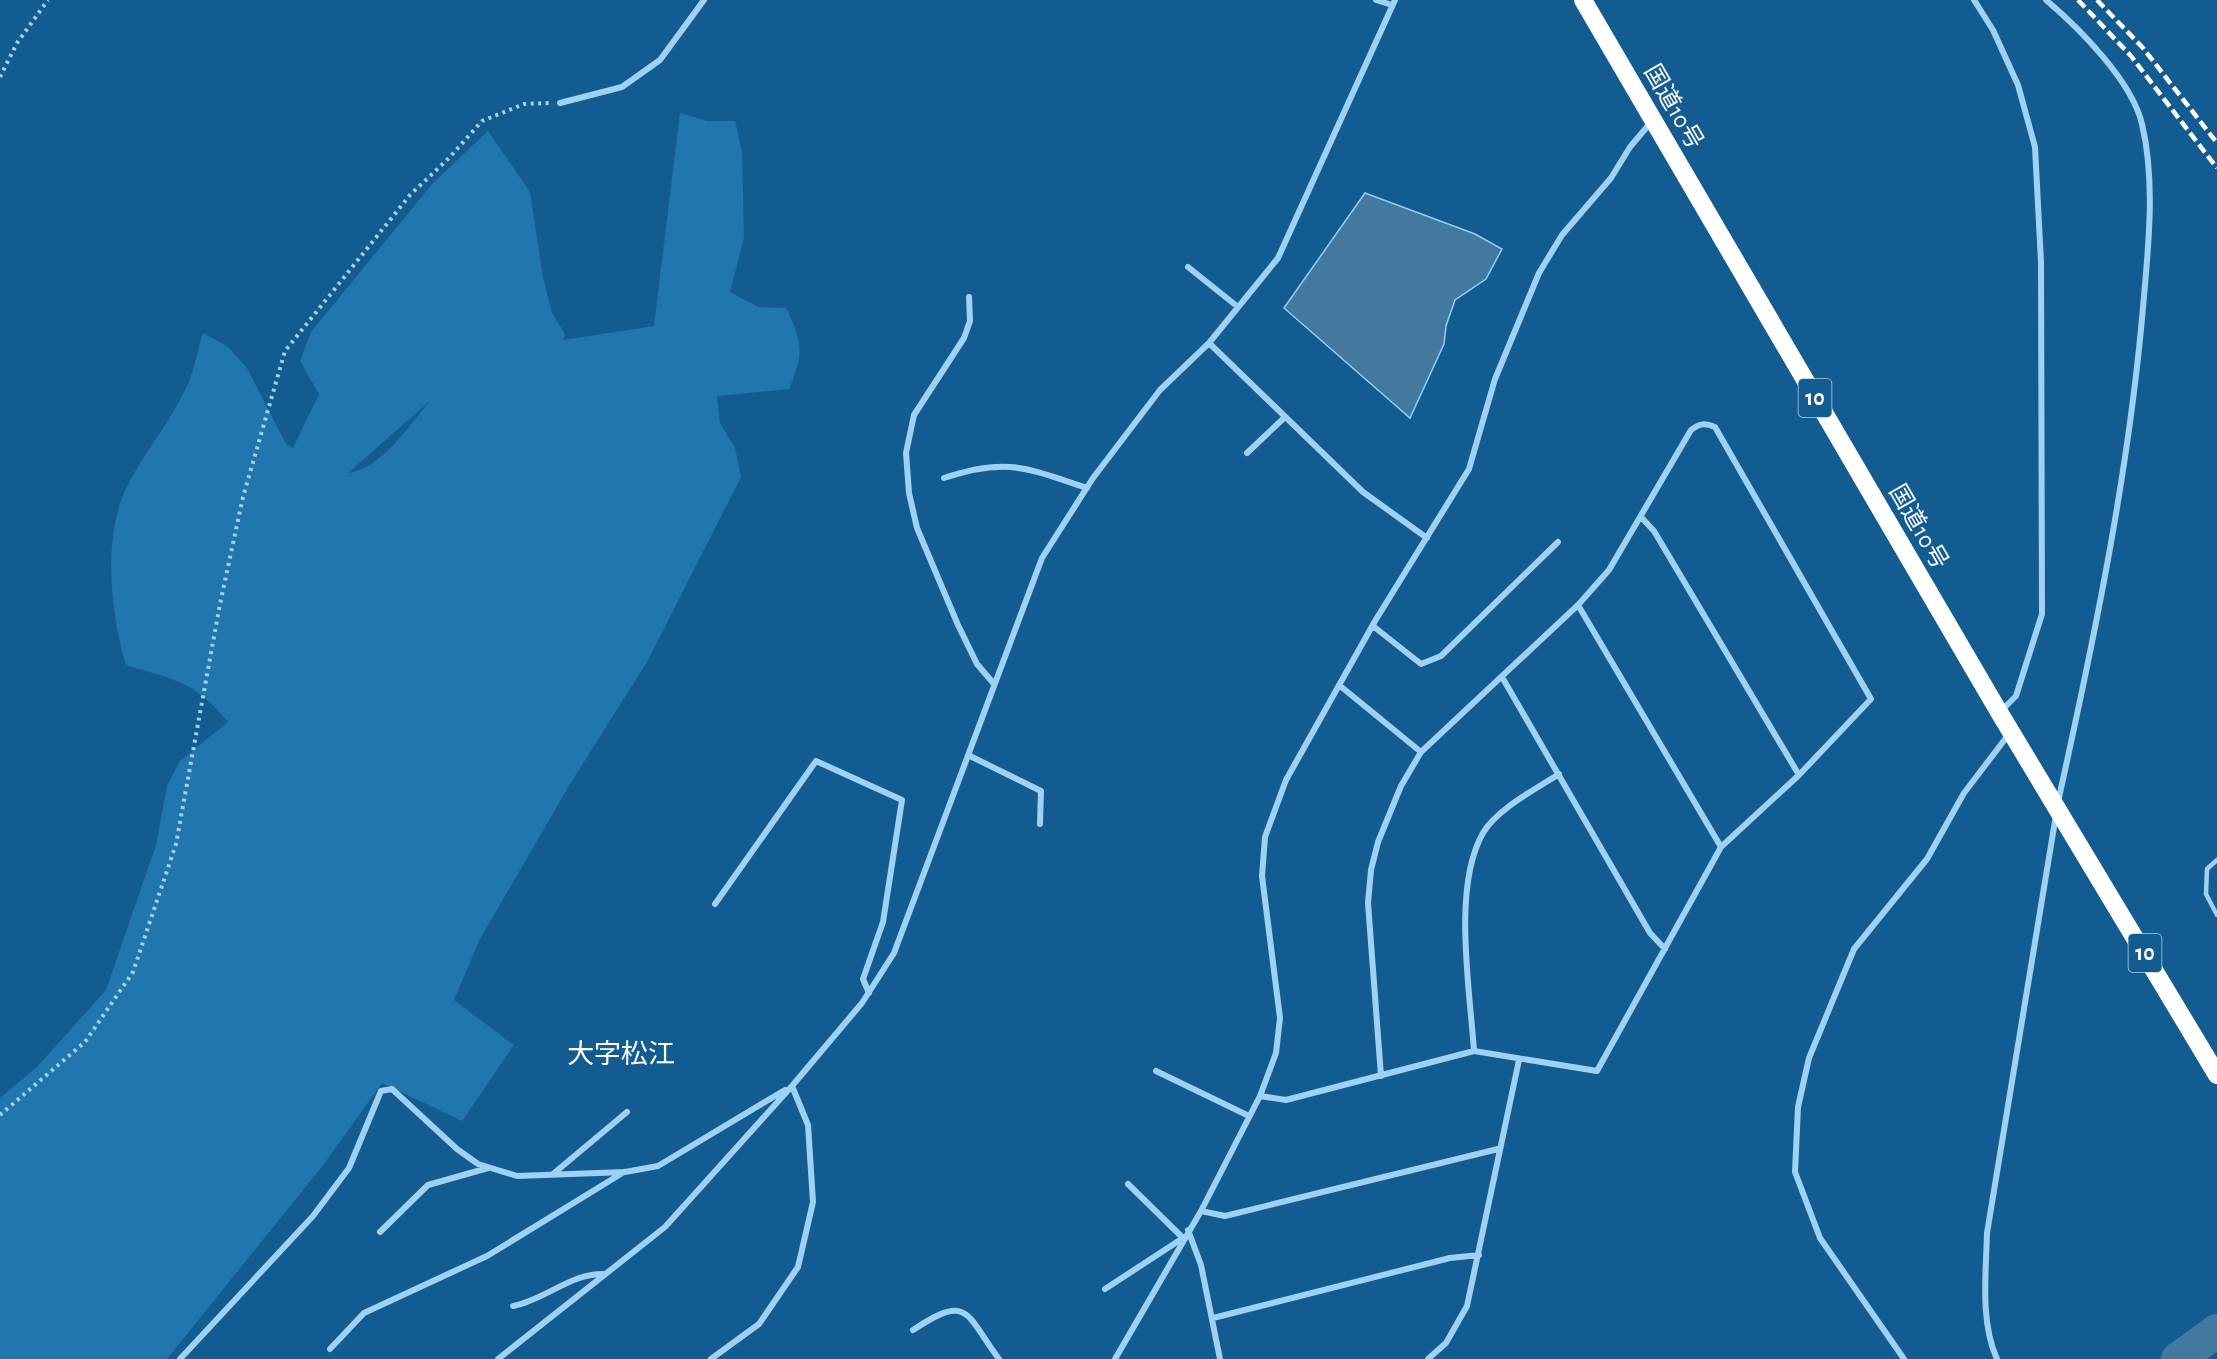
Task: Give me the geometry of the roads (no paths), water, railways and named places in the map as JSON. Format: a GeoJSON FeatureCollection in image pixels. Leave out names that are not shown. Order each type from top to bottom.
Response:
{"type":"FeatureCollection","features":[{"type":"Feature","properties":{"kind":"highway","name":"国道10号"},"geometry":{"type":"LineString","coordinates":[[1583,0],[2011,731],[2051,794],[2217,1075]]}},
{"type":"Feature","properties":{"kind":"street"},"geometry":{"type":"LineString","coordinates":[[560,103],[622,87],[660,60],[704,0]]}},
{"type":"Feature","properties":{"kind":"street"},"geometry":{"type":"LineString","coordinates":[[498,1359],[665,1227],[792,1086],[869,993],[894,953],[1042,558],[1087,488],[1160,390],[1209,344],[1278,258],[1393,3],[1376,0]]}},
{"type":"Feature","properties":{"kind":"street"},"geometry":{"type":"LineString","coordinates":[[1974,0],[1993,30],[2018,85],[2035,147],[2041,262],[2043,614],[2016,696],[2000,712]]}},
{"type":"Feature","properties":{"kind":"street"},"geometry":{"type":"LineString","coordinates":[[1997,1359],[1990,1345],[1986,1288],[1987,1233],[2005,1132],[2048,851],[2097,625],[2139,361],[2149,240],[2148,162],[2142,123],[2125,87],[2072,24],[2046,0]]}},
{"type":"Feature","properties":{"kind":"street"},"geometry":{"type":"LineString","coordinates":[[1115,1359],[1183,1238],[1201,1211],[1260,1096],[1276,1053],[1280,1018],[1262,876],[1265,837],[1286,780],[1372,626],[1469,469],[1495,380],[1539,273],[1562,235],[1611,178],[1630,147],[1653,121]]}},
{"type":"Feature","properties":{"kind":"street"},"geometry":{"type":"LineString","coordinates":[[1188,267],[1239,307]]}},
{"type":"Feature","properties":{"kind":"street"},"geometry":{"type":"LineString","coordinates":[[969,297],[969,321],[964,338],[914,415],[906,453],[909,493],[917,528],[977,664],[994,684]]}},
{"type":"Feature","properties":{"kind":"street"},"geometry":{"type":"LineString","coordinates":[[1209,344],[1363,492],[1427,538]]}},
{"type":"Feature","properties":{"kind":"street"},"geometry":{"type":"LineString","coordinates":[[1247,453],[1285,417]]}},
{"type":"Feature","properties":{"kind":"street"},"geometry":{"type":"LineString","coordinates":[[1260,1096],[1286,1100],[1381,1076],[1474,1052],[1597,1071],[1721,847],[1799,775],[1871,699],[1715,427],[1698,424],[1691,430],[1609,570],[1578,605],[1421,752],[1401,786],[1378,842],[1371,870],[1368,903],[1381,1076]]}},
{"type":"Feature","properties":{"kind":"street"},"geometry":{"type":"LineString","coordinates":[[944,478],[975,467],[1010,465],[1087,488]]}},
{"type":"Feature","properties":{"kind":"street"},"geometry":{"type":"LineString","coordinates":[[1641,517],[1654,531],[1799,775]]}},
{"type":"Feature","properties":{"kind":"street"},"geometry":{"type":"LineString","coordinates":[[1372,626],[1421,664],[1441,656],[1558,542]]}},
{"type":"Feature","properties":{"kind":"street"},"geometry":{"type":"LineString","coordinates":[[1578,605],[1721,847]]}},
{"type":"Feature","properties":{"kind":"street"},"geometry":{"type":"LineString","coordinates":[[1502,677],[1650,933],[1665,949]]}},
{"type":"Feature","properties":{"kind":"street"},"geometry":{"type":"LineString","coordinates":[[1339,685],[1421,752]]}},
{"type":"Feature","properties":{"kind":"street"},"geometry":{"type":"LineString","coordinates":[[1904,1359],[1820,1238],[1795,1172],[1798,1107],[1809,1058],[1854,949],[1927,859],[1964,793],[2011,731]]}},
{"type":"Feature","properties":{"kind":"street"},"geometry":{"type":"LineString","coordinates":[[968,755],[1041,791],[1040,824]]}},
{"type":"Feature","properties":{"kind":"street"},"geometry":{"type":"LineString","coordinates":[[715,904],[816,760],[902,800],[883,922],[863,979],[869,993]]}},
{"type":"Feature","properties":{"kind":"street"},"geometry":{"type":"LineString","coordinates":[[1474,1052],[1465,901],[1470,866],[1484,832],[1508,808],[1559,774]]}},
{"type":"Feature","properties":{"kind":"street"},"geometry":{"type":"LineString","coordinates":[[1428,1359],[1446,1343],[1467,1306],[1479,1255],[1498,1149],[1519,1060]]}},
{"type":"Feature","properties":{"kind":"street"},"geometry":{"type":"LineString","coordinates":[[1156,1071],[1249,1116]]}},
{"type":"Feature","properties":{"kind":"street"},"geometry":{"type":"LineString","coordinates":[[180,1359],[313,1216],[349,1168],[381,1091],[392,1089],[457,1149],[478,1164],[517,1176],[624,1172],[658,1166],[792,1086]]}},
{"type":"Feature","properties":{"kind":"street"},"geometry":{"type":"LineString","coordinates":[[711,1359],[759,1324],[798,1267],[813,1202],[808,1125],[792,1086]]}},
{"type":"Feature","properties":{"kind":"street"},"geometry":{"type":"LineString","coordinates":[[553,1174],[627,1112]]}},
{"type":"Feature","properties":{"kind":"street"},"geometry":{"type":"LineString","coordinates":[[1201,1211],[1225,1216],[1498,1149]]}},
{"type":"Feature","properties":{"kind":"street"},"geometry":{"type":"LineString","coordinates":[[380,1232],[428,1185],[489,1168]]}},
{"type":"Feature","properties":{"kind":"street"},"geometry":{"type":"LineString","coordinates":[[330,1349],[364,1313],[487,1256],[624,1172]]}},
{"type":"Feature","properties":{"kind":"street"},"geometry":{"type":"LineString","coordinates":[[1128,1184],[1183,1238]]}},
{"type":"Feature","properties":{"kind":"street"},"geometry":{"type":"LineString","coordinates":[[1188,1230],[1201,1265],[1220,1359]]}},
{"type":"Feature","properties":{"kind":"street"},"geometry":{"type":"LineString","coordinates":[[1105,1289],[1183,1238]]}},
{"type":"Feature","properties":{"kind":"street"},"geometry":{"type":"LineString","coordinates":[[1213,1318],[1450,1258],[1479,1255]]}},
{"type":"Feature","properties":{"kind":"street"},"geometry":{"type":"LineString","coordinates":[[513,1306],[526,1304],[588,1274],[605,1274]]}},
{"type":"Feature","properties":{"kind":"street"},"geometry":{"type":"LineString","coordinates":[[913,1330],[936,1315],[954,1309],[965,1312],[999,1359]]}},
{"type":"Feature","properties":{"kind":"lane"},"geometry":{"type":"LineString","coordinates":[[2217,860],[2207,869],[2206,894],[2217,915]]}},
{"type":"Feature","properties":{"kind":"waterway"},"geometry":{"type":"LineString","coordinates":[[2178,1359],[2217,1331]]}},
{"type":"Feature","properties":{"kind":"railway"},"geometry":{"type":"LineString","coordinates":[[2078,0],[2131,56],[2217,168]]}},
{"type":"Feature","properties":{"kind":"railway"},"geometry":{"type":"LineString","coordinates":[[2097,0],[2143,48],[2217,143]]}},
{"type":"Feature","properties":{"kind":"district","name":"大字松江"},"geometry":{"type":"Point","coordinates":[621,1054]}}]}
